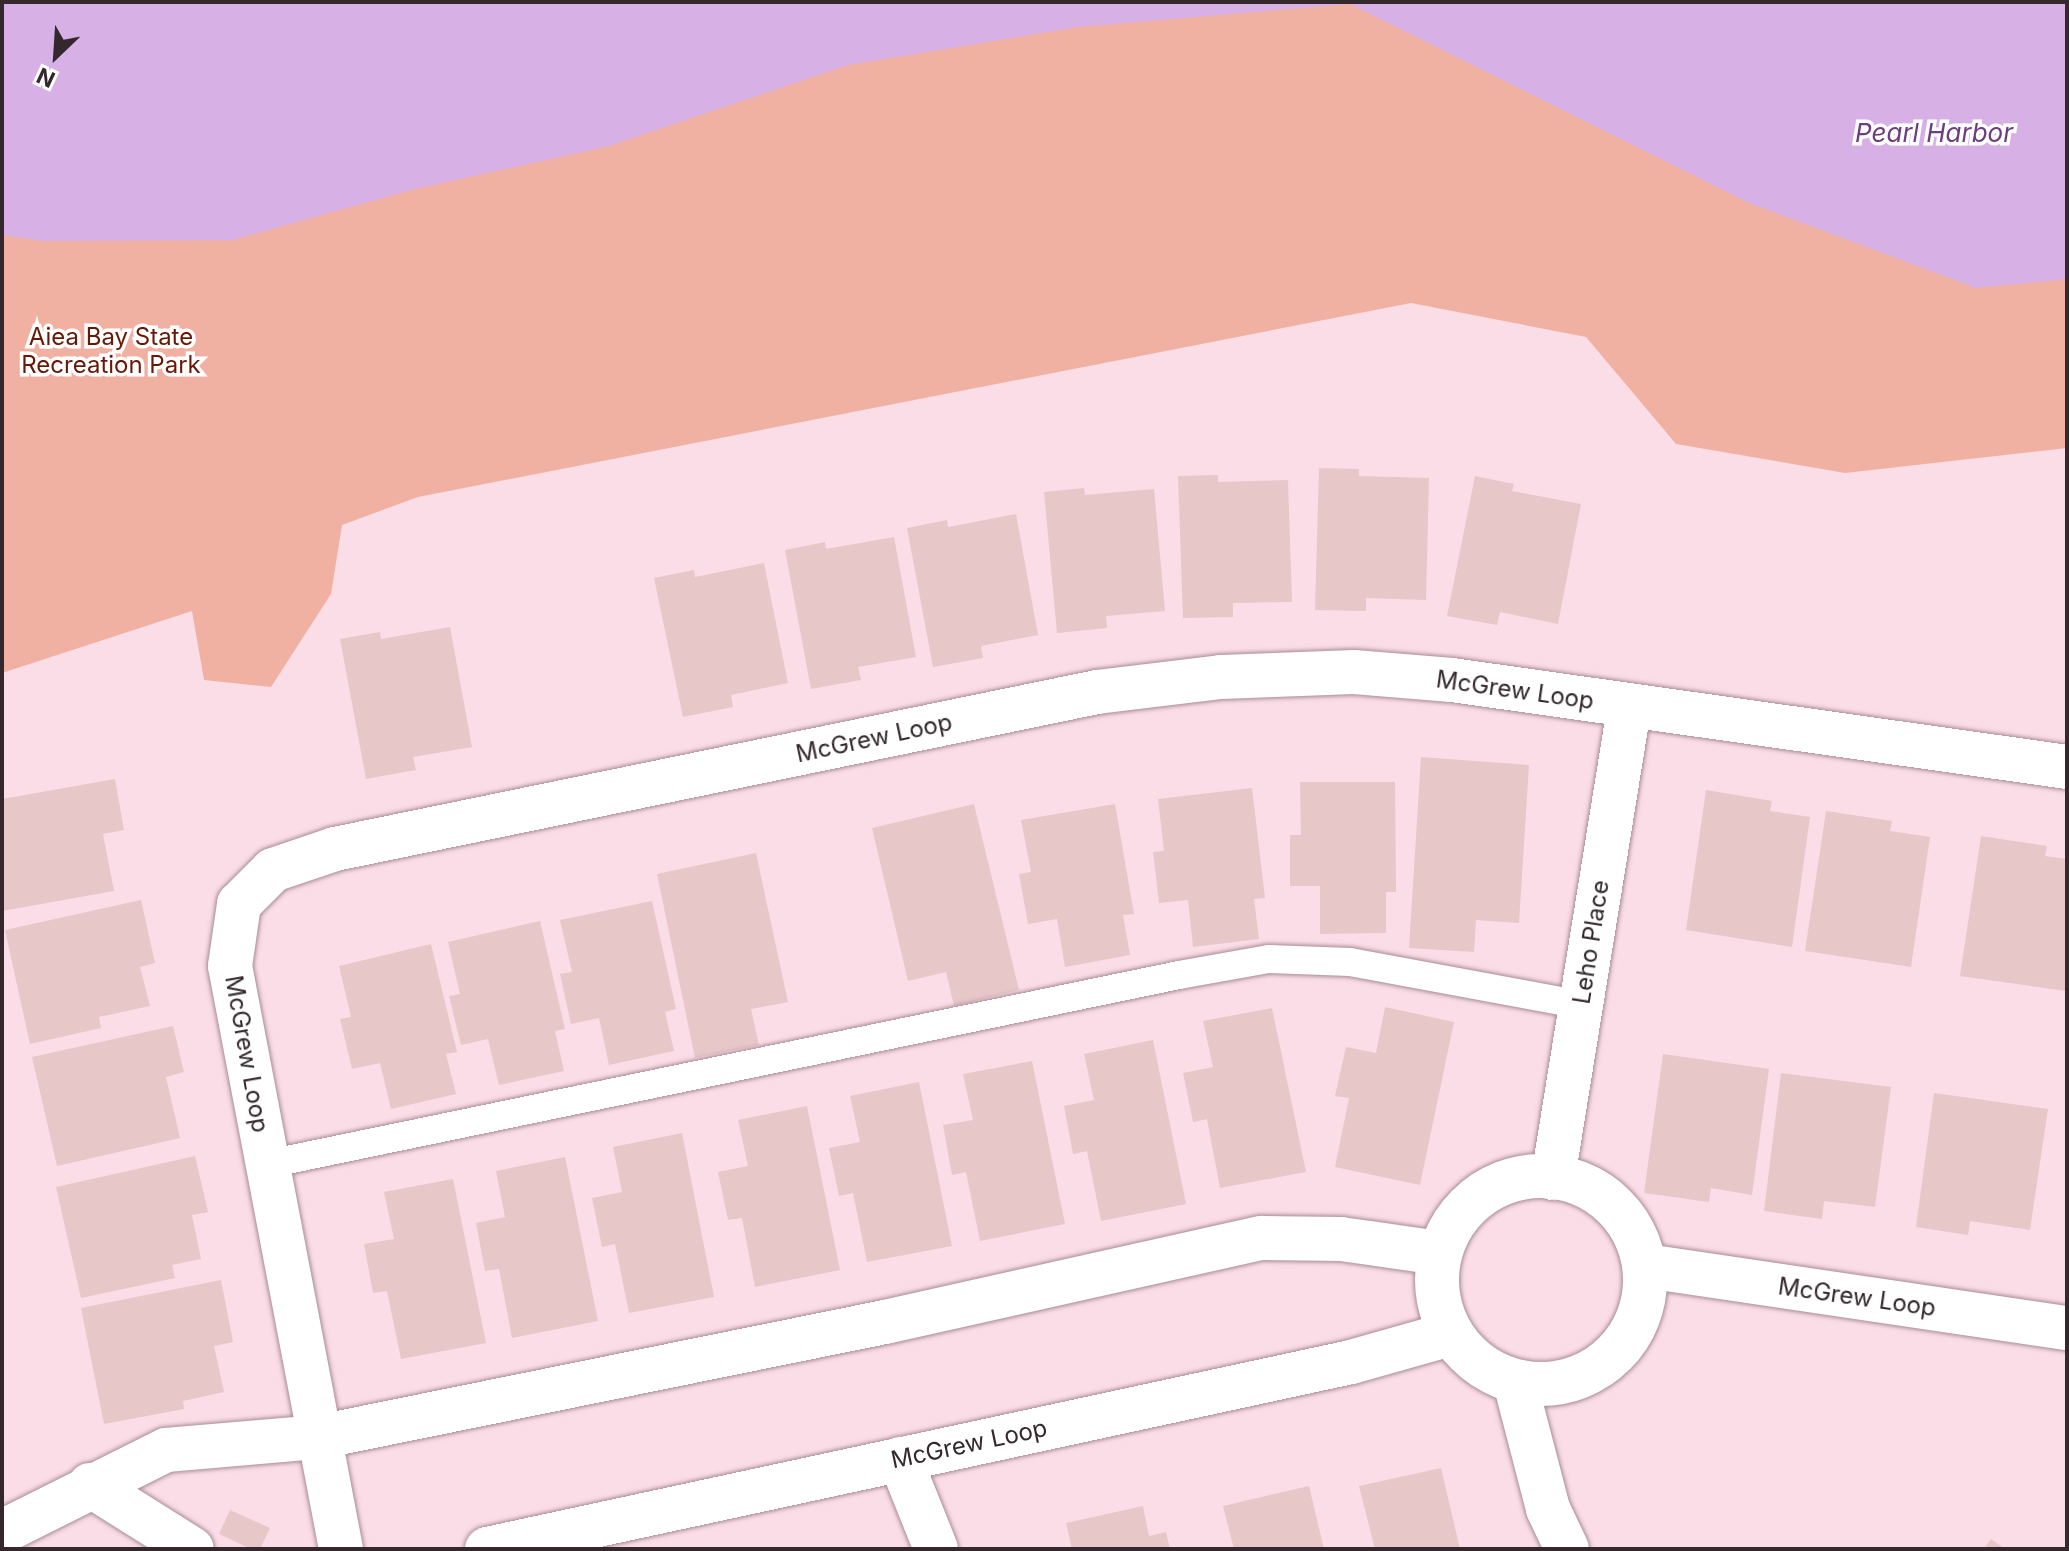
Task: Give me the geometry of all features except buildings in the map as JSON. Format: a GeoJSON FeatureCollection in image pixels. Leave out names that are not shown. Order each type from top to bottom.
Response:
{"type":"FeatureCollection","features":[{"type":"Feature","properties":{"kind":"street","name":"McGrew Loop"},"geometry":{"type":"LineString","coordinates":[[341,1549],[230,966],[239,904],[273,870],[335,849],[1097,692],[1221,677],[1354,672],[1452,680],[2067,767]]}},
{"type":"Feature","properties":{"kind":"street","name":"Leho Place"},"geometry":{"type":"LineString","coordinates":[[1553,1178],[1630,705]]}},
{"type":"Feature","properties":{"kind":"street"},"geometry":{"type":"LineString","coordinates":[[1527,1176],[1553,1178],[1568,1179],[1605,1197],[1633,1227],[1646,1266],[1643,1307],[1625,1344],[1595,1372],[1556,1385],[1515,1382],[1478,1364],[1450,1334],[1437,1294],[1439,1253],[1457,1216],[1488,1189],[1527,1176]]}},
{"type":"Feature","properties":{"kind":"street"},"geometry":{"type":"LineString","coordinates":[[3,1529],[166,1450],[319,1437],[870,1325],[1262,1238],[1341,1239],[1439,1253]]}},
{"type":"Feature","properties":{"kind":"street","name":"McGrew Loop"},"geometry":{"type":"LineString","coordinates":[[1646,1266],[2067,1328]]}},
{"type":"Feature","properties":{"kind":"street","name":"McGrew Loop"},"geometry":{"type":"LineString","coordinates":[[487,1549],[1351,1362],[1450,1334]]}},
{"type":"Feature","properties":{"kind":"street"},"geometry":{"type":"LineString","coordinates":[[1515,1382],[1548,1509],[1567,1549]]}},
{"type":"Feature","properties":{"kind":"street"},"geometry":{"type":"LineString","coordinates":[[900,1459],[936,1549]]}},
{"type":"Feature","properties":{"kind":"street"},"geometry":{"type":"LineString","coordinates":[[90,1485],[192,1549]]}},
{"type":"Feature","properties":{"kind":"lane"},"geometry":{"type":"LineString","coordinates":[[268,1164],[1269,959],[1350,962],[1581,1005]]}},
{"type":"Feature","properties":{"kind":"green space","name":"Aiea Bay State Recreation Park"},"geometry":{"type":"Polygon","coordinates":[[[819,2],[1422,2],[2067,248],[2067,448],[1845,473],[1676,444],[1586,337],[1411,303],[418,497],[342,525],[331,594],[271,687],[204,680],[192,611],[2,673],[2,165],[819,2]]]}},
{"type":"Feature","properties":{"kind":"water","name":"Pearl Harbor"},"geometry":{"type":"Polygon","coordinates":[[[2,2],[2067,2],[2067,279],[1976,288],[1749,203],[1350,4],[1078,27],[848,65],[609,146],[415,189],[233,240],[43,241],[2,235],[2,2]]]}}]}
